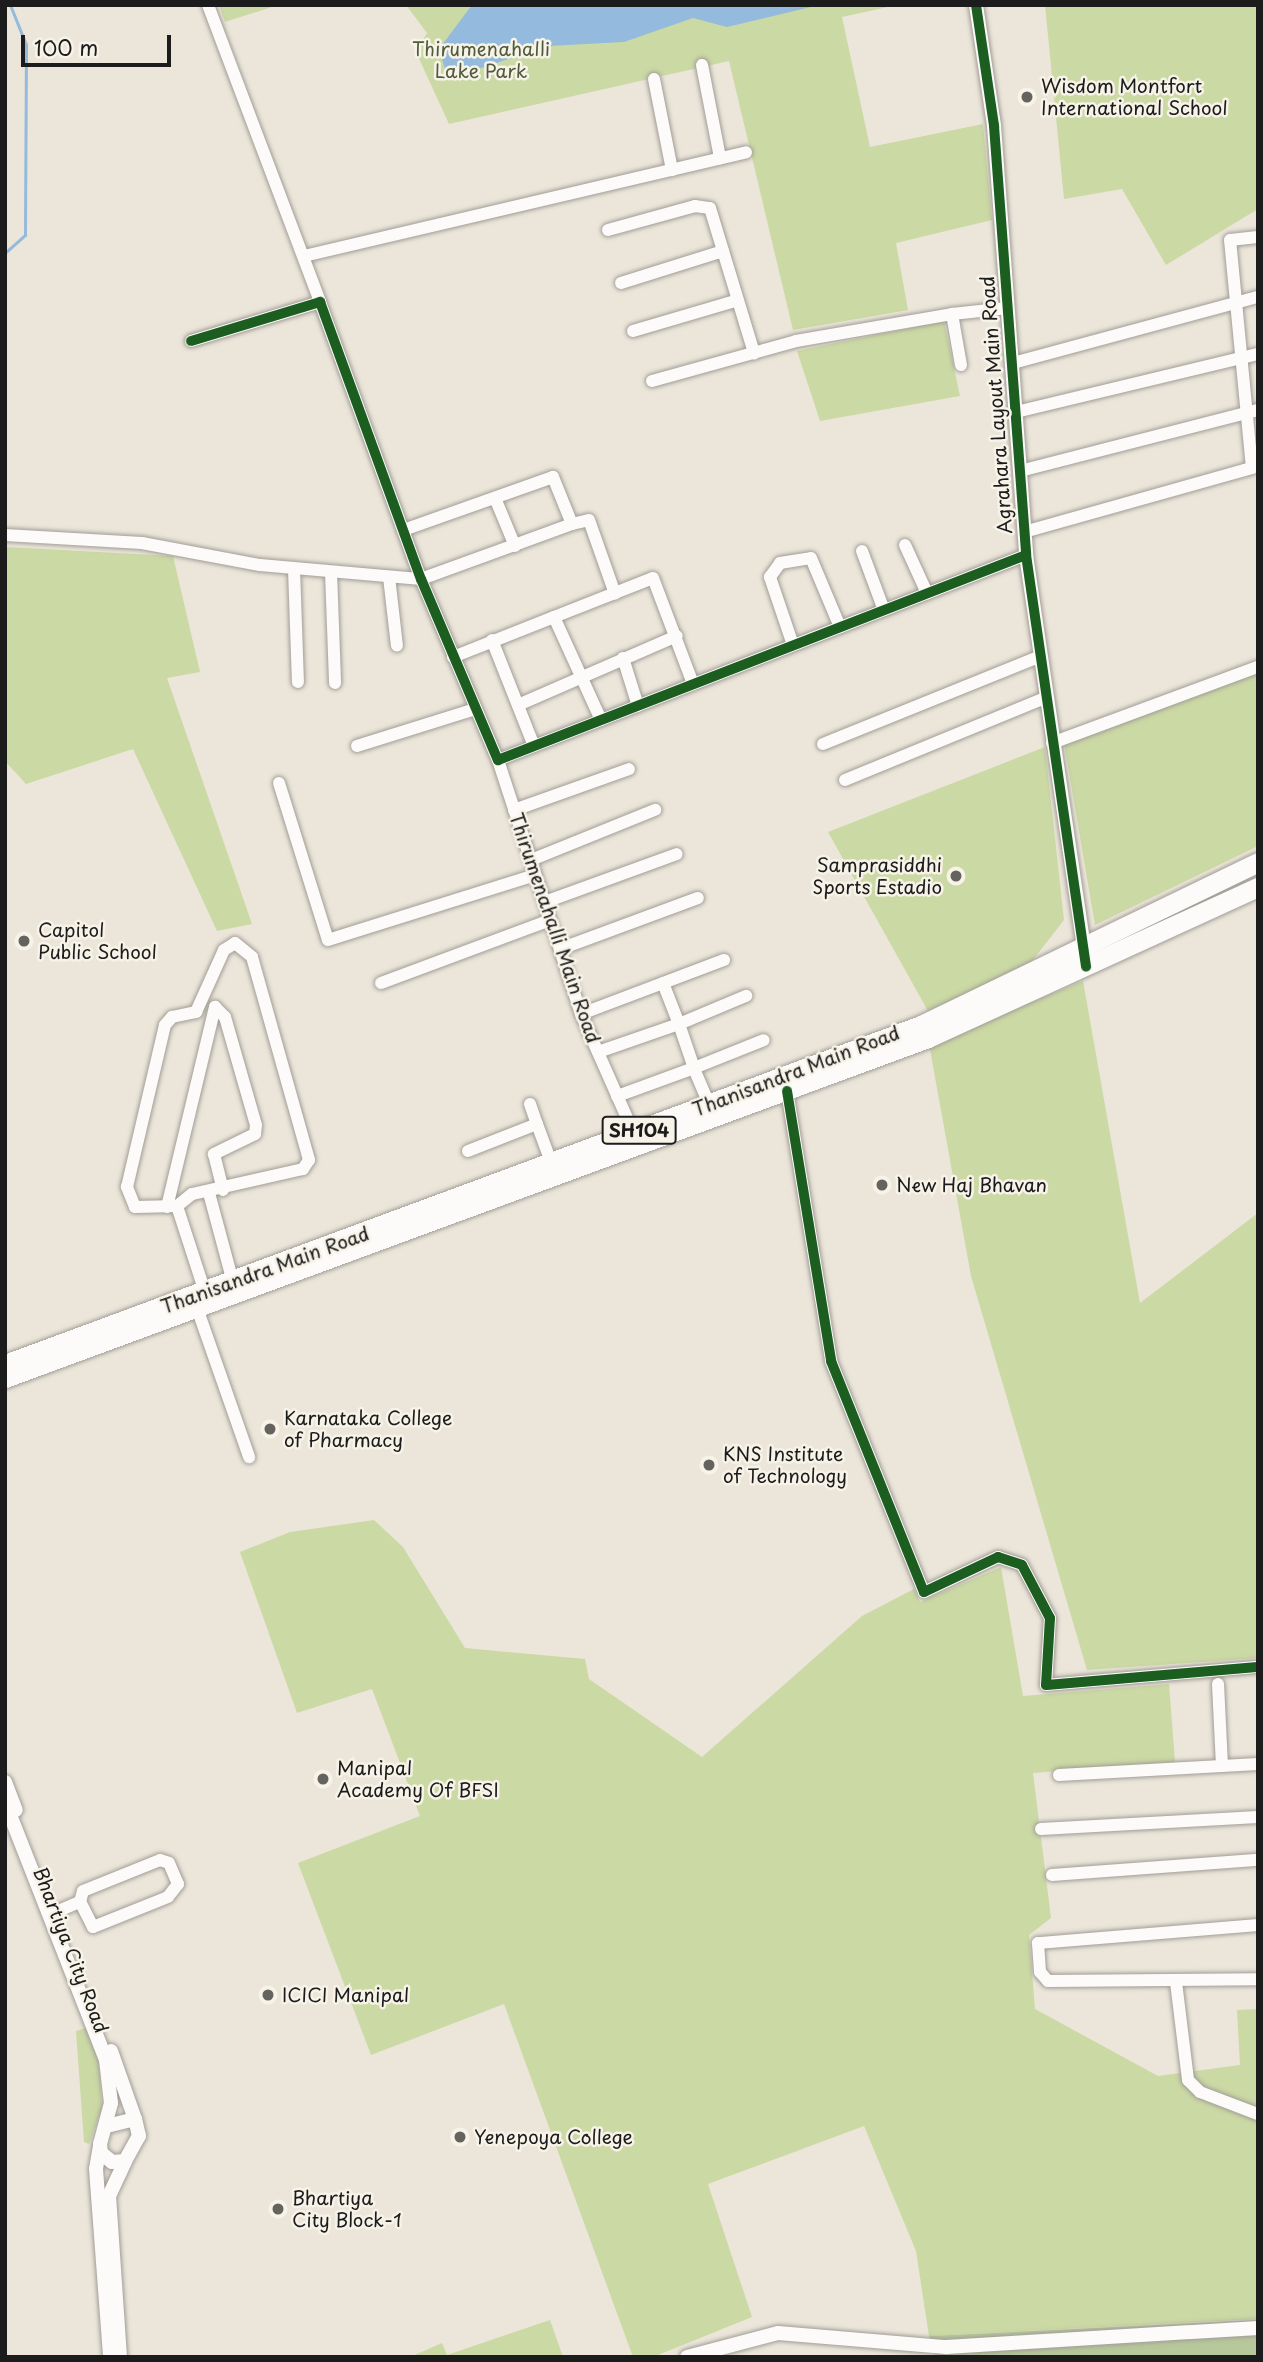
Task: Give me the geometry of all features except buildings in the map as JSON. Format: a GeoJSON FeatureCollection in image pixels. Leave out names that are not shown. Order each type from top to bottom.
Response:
{"type":"FeatureCollection","features":[{"type":"Feature","properties":{"kind":"main road","name":"Thanisandra Main Road"},"geometry":{"type":"LineString","coordinates":[[5,1364],[551,1163],[787,1091],[928,1038],[1085,958],[1258,862]]}},
{"type":"Feature","properties":{"kind":"main road","name":"Thanisandra Main Road"},"geometry":{"type":"LineString","coordinates":[[5,1378],[198,1311],[636,1139],[709,1104],[921,1024],[1258,887]]}},
{"type":"Feature","properties":{"kind":"street","name":"Thirumenahalli Main Road"},"geometry":{"type":"LineString","coordinates":[[208,5],[304,256],[421,579],[498,760],[581,1014],[636,1139]]}},
{"type":"Feature","properties":{"kind":"street","name":"Agrahara Layout Main Road"},"geometry":{"type":"LineString","coordinates":[[976,5],[994,126],[1026,555],[1038,657],[1085,958]]}},
{"type":"Feature","properties":{"kind":"street"},"geometry":{"type":"LineString","coordinates":[[702,65],[720,158]]}},
{"type":"Feature","properties":{"kind":"street"},"geometry":{"type":"LineString","coordinates":[[654,79],[672,170]]}},
{"type":"Feature","properties":{"kind":"street"},"geometry":{"type":"LineString","coordinates":[[304,256],[746,152]]}},
{"type":"Feature","properties":{"kind":"street"},"geometry":{"type":"LineString","coordinates":[[608,230],[704,205],[713,214],[754,353]]}},
{"type":"Feature","properties":{"kind":"street"},"geometry":{"type":"LineString","coordinates":[[1024,531],[1252,468],[1252,411],[1239,356],[1230,240],[1258,237]]}},
{"type":"Feature","properties":{"kind":"street"},"geometry":{"type":"LineString","coordinates":[[621,283],[723,251]]}},
{"type":"Feature","properties":{"kind":"street"},"geometry":{"type":"LineString","coordinates":[[1013,363],[1235,300],[1258,297]]}},
{"type":"Feature","properties":{"kind":"street"},"geometry":{"type":"LineString","coordinates":[[633,331],[738,300]]}},
{"type":"Feature","properties":{"kind":"street"},"geometry":{"type":"LineString","coordinates":[[191,341],[320,302]]}},
{"type":"Feature","properties":{"kind":"street"},"geometry":{"type":"LineString","coordinates":[[652,381],[754,353],[952,314],[1008,307]]}},
{"type":"Feature","properties":{"kind":"street"},"geometry":{"type":"LineString","coordinates":[[952,314],[961,365]]}},
{"type":"Feature","properties":{"kind":"street"},"geometry":{"type":"LineString","coordinates":[[1016,412],[1239,356],[1258,354]]}},
{"type":"Feature","properties":{"kind":"street"},"geometry":{"type":"LineString","coordinates":[[1020,471],[1252,411]]}},
{"type":"Feature","properties":{"kind":"street"},"geometry":{"type":"LineString","coordinates":[[403,530],[553,477],[572,524]]}},
{"type":"Feature","properties":{"kind":"street"},"geometry":{"type":"LineString","coordinates":[[495,498],[515,545]]}},
{"type":"Feature","properties":{"kind":"street"},"geometry":{"type":"LineString","coordinates":[[7,534],[142,543],[294,569],[421,579],[589,520],[615,594]]}},
{"type":"Feature","properties":{"kind":"street"},"geometry":{"type":"LineString","coordinates":[[905,545],[927,593]]}},
{"type":"Feature","properties":{"kind":"street"},"geometry":{"type":"LineString","coordinates":[[862,551],[884,610]]}},
{"type":"Feature","properties":{"kind":"street"},"geometry":{"type":"LineString","coordinates":[[498,760],[1026,555]]}},
{"type":"Feature","properties":{"kind":"street"},"geometry":{"type":"LineString","coordinates":[[793,645],[770,577],[779,563],[810,558],[840,627]]}},
{"type":"Feature","properties":{"kind":"street"},"geometry":{"type":"LineString","coordinates":[[294,569],[298,682]]}},
{"type":"Feature","properties":{"kind":"street"},"geometry":{"type":"LineString","coordinates":[[331,572],[335,683]]}},
{"type":"Feature","properties":{"kind":"street"},"geometry":{"type":"LineString","coordinates":[[389,577],[397,646]]}},
{"type":"Feature","properties":{"kind":"street"},"geometry":{"type":"LineString","coordinates":[[453,657],[653,578],[693,684]]}},
{"type":"Feature","properties":{"kind":"street"},"geometry":{"type":"LineString","coordinates":[[554,617],[601,720]]}},
{"type":"Feature","properties":{"kind":"street"},"geometry":{"type":"LineString","coordinates":[[518,705],[677,636]]}},
{"type":"Feature","properties":{"kind":"street"},"geometry":{"type":"LineString","coordinates":[[492,640],[534,746]]}},
{"type":"Feature","properties":{"kind":"street"},"geometry":{"type":"LineString","coordinates":[[822,744],[1038,657]]}},
{"type":"Feature","properties":{"kind":"street"},"geometry":{"type":"LineString","coordinates":[[624,658],[638,706]]}},
{"type":"Feature","properties":{"kind":"street"},"geometry":{"type":"LineString","coordinates":[[1052,743],[1258,667]]}},
{"type":"Feature","properties":{"kind":"street"},"geometry":{"type":"LineString","coordinates":[[845,780],[1045,698]]}},
{"type":"Feature","properties":{"kind":"street"},"geometry":{"type":"LineString","coordinates":[[358,746],[475,709]]}},
{"type":"Feature","properties":{"kind":"street"},"geometry":{"type":"LineString","coordinates":[[514,810],[629,769]]}},
{"type":"Feature","properties":{"kind":"street"},"geometry":{"type":"LineString","coordinates":[[279,783],[328,940],[536,875]]}},
{"type":"Feature","properties":{"kind":"street"},"geometry":{"type":"LineString","coordinates":[[531,860],[656,810]]}},
{"type":"Feature","properties":{"kind":"street"},"geometry":{"type":"LineString","coordinates":[[545,902],[677,854]]}},
{"type":"Feature","properties":{"kind":"street"},"geometry":{"type":"LineString","coordinates":[[560,949],[698,898]]}},
{"type":"Feature","properties":{"kind":"street"},"geometry":{"type":"LineString","coordinates":[[381,983],[550,920]]}},
{"type":"Feature","properties":{"kind":"street"},"geometry":{"type":"LineString","coordinates":[[235,943],[252,957],[309,1160],[303,1169],[209,1193],[192,1194],[172,1207],[135,1207],[127,1197],[165,1025],[172,1017],[196,1012],[224,950],[235,943]]}},
{"type":"Feature","properties":{"kind":"street"},"geometry":{"type":"LineString","coordinates":[[581,1014],[724,960]]}},
{"type":"Feature","properties":{"kind":"street"},"geometry":{"type":"LineString","coordinates":[[663,984],[709,1104]]}},
{"type":"Feature","properties":{"kind":"street"},"geometry":{"type":"LineString","coordinates":[[598,1052],[679,1024],[746,996]]}},
{"type":"Feature","properties":{"kind":"street"},"geometry":{"type":"LineString","coordinates":[[205,1292],[172,1207],[215,1007],[225,1017],[256,1125],[255,1134],[214,1153],[223,1191]]}},
{"type":"Feature","properties":{"kind":"street"},"geometry":{"type":"LineString","coordinates":[[617,1096],[764,1040]]}},
{"type":"Feature","properties":{"kind":"street"},"geometry":{"type":"LineString","coordinates":[[787,1091],[831,1361],[924,1592],[998,1557],[1023,1565],[1050,1618],[1046,1685],[1258,1667]]}},
{"type":"Feature","properties":{"kind":"street"},"geometry":{"type":"LineString","coordinates":[[530,1104],[551,1163]]}},
{"type":"Feature","properties":{"kind":"street"},"geometry":{"type":"LineString","coordinates":[[468,1151],[537,1124]]}},
{"type":"Feature","properties":{"kind":"street"},"geometry":{"type":"LineString","coordinates":[[209,1193],[233,1282]]}},
{"type":"Feature","properties":{"kind":"street"},"geometry":{"type":"LineString","coordinates":[[198,1311],[249,1457]]}},
{"type":"Feature","properties":{"kind":"street"},"geometry":{"type":"LineString","coordinates":[[1218,1684],[1222,1766]]}},
{"type":"Feature","properties":{"kind":"street"},"geometry":{"type":"LineString","coordinates":[[1059,1775],[1258,1764]]}},
{"type":"Feature","properties":{"kind":"street","name":"Bhartiya City Road"},"geometry":{"type":"LineString","coordinates":[[5,1782],[57,1912],[139,2136],[109,2196],[120,2357]]}},
{"type":"Feature","properties":{"kind":"street","name":"Bhartiya City Road"},"geometry":{"type":"LineString","coordinates":[[5,1802],[106,2060],[111,2103],[96,2169],[110,2357]]}},
{"type":"Feature","properties":{"kind":"street"},"geometry":{"type":"LineString","coordinates":[[1041,1829],[1258,1817]]}},
{"type":"Feature","properties":{"kind":"street"},"geometry":{"type":"LineString","coordinates":[[160,1860],[169,1863],[178,1884],[173,1895],[93,1927],[80,1902],[83,1891],[160,1860]]}},
{"type":"Feature","properties":{"kind":"street"},"geometry":{"type":"LineString","coordinates":[[1052,1875],[1258,1860]]}},
{"type":"Feature","properties":{"kind":"street"},"geometry":{"type":"LineString","coordinates":[[57,1912],[80,1902]]}},
{"type":"Feature","properties":{"kind":"street"},"geometry":{"type":"LineString","coordinates":[[1258,1926],[1038,1943],[1040,1972],[1048,1981],[1176,1982],[1258,1979]]}},
{"type":"Feature","properties":{"kind":"street"},"geometry":{"type":"LineString","coordinates":[[1176,1982],[1188,2080],[1200,2092],[1258,2114]]}},
{"type":"Feature","properties":{"kind":"street"},"geometry":{"type":"LineString","coordinates":[[106,2126],[135,2119]]}},
{"type":"Feature","properties":{"kind":"street"},"geometry":{"type":"LineString","coordinates":[[100,2144],[107,2160],[125,2161]]}},
{"type":"Feature","properties":{"kind":"street"},"geometry":{"type":"LineString","coordinates":[[687,2357],[778,2333],[946,2347],[1258,2328]]}},
{"type":"Feature","properties":{"kind":"green space"},"geometry":{"type":"Polygon","coordinates":[[[219,5],[278,5],[225,22],[219,5]]]}},
{"type":"Feature","properties":{"kind":"green space","name":"Thirumenahalli Lake Park"},"geometry":{"type":"Polygon","coordinates":[[[406,5],[897,5],[842,17],[870,147],[983,124],[992,220],[896,243],[908,310],[793,330],[729,61],[449,124],[416,52],[427,33],[406,5]]]}},
{"type":"Feature","properties":{"kind":"green space"},"geometry":{"type":"Polygon","coordinates":[[[1045,5],[1258,5],[1258,209],[1166,265],[1122,189],[1064,199],[1045,5]]]}},
{"type":"Feature","properties":{"kind":"green space"},"geometry":{"type":"Polygon","coordinates":[[[944,321],[960,396],[820,421],[797,351],[944,321]]]}},
{"type":"Feature","properties":{"kind":"green space"},"geometry":{"type":"Polygon","coordinates":[[[5,547],[173,556],[200,672],[167,678],[252,924],[217,931],[133,749],[26,784],[5,761],[5,547]]]}},
{"type":"Feature","properties":{"kind":"green space"},"geometry":{"type":"Polygon","coordinates":[[[1258,673],[1258,846],[1095,925],[1064,743],[1258,673]]]}},
{"type":"Feature","properties":{"kind":"green space","name":"Samprasiddhi Sports Estadio"},"geometry":{"type":"Polygon","coordinates":[[[1045,747],[1064,920],[1029,965],[928,1011],[828,832],[1045,747]]]}},
{"type":"Feature","properties":{"kind":"green space"},"geometry":{"type":"Polygon","coordinates":[[[1083,981],[1140,1303],[1258,1213],[1258,1658],[1087,1670],[971,1276],[929,1044],[1083,981]]]}},
{"type":"Feature","properties":{"kind":"green space"},"geometry":{"type":"Polygon","coordinates":[[[374,1520],[403,1547],[465,1648],[585,1659],[589,1679],[702,1757],[862,1616],[914,1589],[920,1602],[1001,1567],[1023,1696],[1169,1684],[1175,1762],[1033,1773],[1051,1918],[1029,1935],[1035,2009],[1158,2076],[1240,2065],[1237,2010],[1258,2009],[1258,2319],[929,2336],[916,2251],[864,2126],[708,2184],[752,2317],[653,2357],[633,2357],[504,2004],[371,2055],[298,1863],[420,1816],[372,1689],[297,1713],[240,1552],[290,1532],[374,1520]]]}},
{"type":"Feature","properties":{"kind":"green space"},"geometry":{"type":"Polygon","coordinates":[[[86,2028],[99,2062],[102,2108],[89,2144],[84,2142],[76,2031],[86,2028]]]}},
{"type":"Feature","properties":{"kind":"green space"},"geometry":{"type":"Polygon","coordinates":[[[550,2320],[563,2357],[410,2357],[442,2343],[447,2355],[550,2320]]]}},
{"type":"Feature","properties":{"kind":"green space"},"geometry":{"type":"Polygon","coordinates":[[[1258,2320],[1258,2357],[936,2357],[929,2336],[1258,2320]]]}},
{"type":"Feature","properties":{"kind":"water"},"geometry":{"type":"Polygon","coordinates":[[[472,5],[819,5],[727,27],[693,18],[624,42],[548,46],[448,79],[439,49],[472,5]]]}},
{"type":"Feature","properties":{"kind":"waterway"},"geometry":{"type":"LineString","coordinates":[[5,253],[25,235],[26,45],[10,5]]}},
{"type":"Feature","properties":{"kind":"cycle path"},"geometry":{"type":"LineString","coordinates":[[976,5],[994,126],[1026,555],[1086,967]]}},
{"type":"Feature","properties":{"kind":"cycle path"},"geometry":{"type":"LineString","coordinates":[[191,341],[320,302],[421,579],[498,760],[1026,555]]}},
{"type":"Feature","properties":{"kind":"cycle path"},"geometry":{"type":"LineString","coordinates":[[787,1091],[831,1361],[924,1592],[998,1557],[1022,1565],[1050,1618],[1046,1685],[1258,1667]]}},
{"type":"Feature","properties":{"kind":"place","name":"Wisdom Montfort International School"},"geometry":{"type":"Point","coordinates":[1027,97]}},
{"type":"Feature","properties":{"kind":"place","name":"Samprasiddhi Sports Estadio"},"geometry":{"type":"Point","coordinates":[956,876]}},
{"type":"Feature","properties":{"kind":"place","name":"Capitol Public School"},"geometry":{"type":"Point","coordinates":[24,941]}},
{"type":"Feature","properties":{"kind":"place","name":"New Haj Bhavan"},"geometry":{"type":"Point","coordinates":[882,1185]}},
{"type":"Feature","properties":{"kind":"place","name":"Karnataka College of Pharmacy"},"geometry":{"type":"Point","coordinates":[270,1429]}},
{"type":"Feature","properties":{"kind":"place","name":"KNS Institute of Technology"},"geometry":{"type":"Point","coordinates":[709,1465]}},
{"type":"Feature","properties":{"kind":"place","name":"Manipal Academy Of BFSI"},"geometry":{"type":"Point","coordinates":[323,1779]}},
{"type":"Feature","properties":{"kind":"place","name":"ICICI Manipal"},"geometry":{"type":"Point","coordinates":[268,1995]}},
{"type":"Feature","properties":{"kind":"place","name":"Yenepoya College"},"geometry":{"type":"Point","coordinates":[460,2137]}},
{"type":"Feature","properties":{"kind":"place","name":"Bhartiya City Block-1"},"geometry":{"type":"Point","coordinates":[278,2209]}}]}
